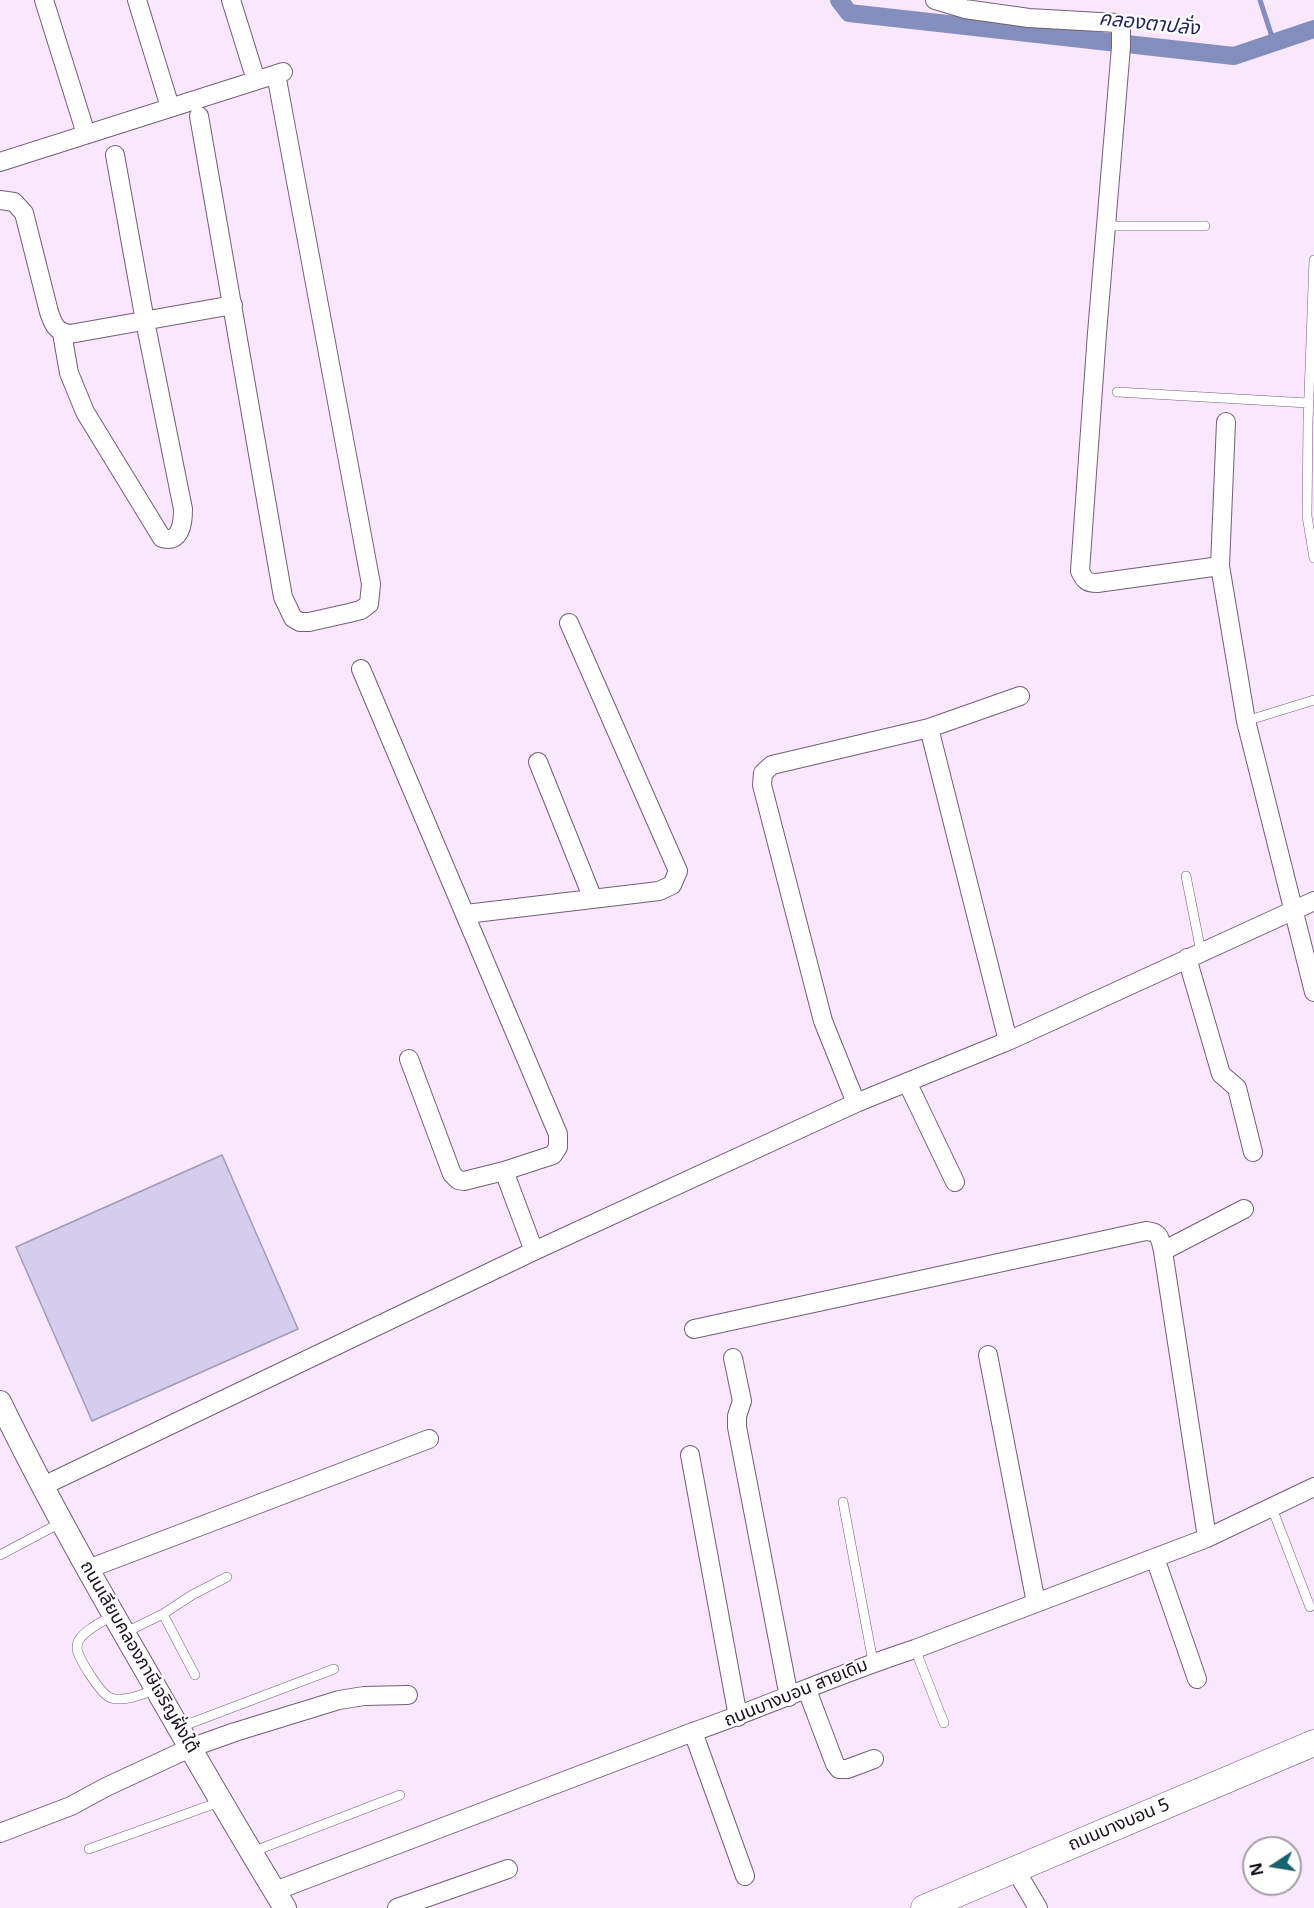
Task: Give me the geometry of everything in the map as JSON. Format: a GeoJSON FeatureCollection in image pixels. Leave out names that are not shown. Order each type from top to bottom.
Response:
{"type":"FeatureCollection","features":[{"type":"Feature","properties":{"kind":"main road","name":"ถนนบางบอน 5"},"geometry":{"type":"LineString","coordinates":[[924,1908],[1314,1743]]}},
{"type":"Feature","properties":{"kind":"street"},"geometry":{"type":"LineString","coordinates":[[44,0],[86,134]]}},
{"type":"Feature","properties":{"kind":"street"},"geometry":{"type":"LineString","coordinates":[[137,0],[170,108]]}},
{"type":"Feature","properties":{"kind":"street"},"geometry":{"type":"LineString","coordinates":[[231,0],[256,80]]}},
{"type":"Feature","properties":{"kind":"street"},"geometry":{"type":"LineString","coordinates":[[935,0],[965,9],[1120,25],[1121,47],[1080,571],[1083,579],[1089,583],[1097,583],[1220,566]]}},
{"type":"Feature","properties":{"kind":"street"},"geometry":{"type":"LineString","coordinates":[[0,160],[280,73],[371,584],[369,604],[361,610],[300,622],[288,611],[283,597],[200,116]]}},
{"type":"Feature","properties":{"kind":"street"},"geometry":{"type":"LineString","coordinates":[[0,200],[14,202],[24,213],[49,312],[54,325],[62,333],[69,373],[85,411],[162,538],[168,540],[179,534],[183,523],[183,509],[145,321],[115,155]]}},
{"type":"Feature","properties":{"kind":"street"},"geometry":{"type":"LineString","coordinates":[[62,333],[70,334],[233,305]]}},
{"type":"Feature","properties":{"kind":"street"},"geometry":{"type":"LineString","coordinates":[[1226,423],[1220,566],[1246,721],[1314,992]]}},
{"type":"Feature","properties":{"kind":"street"},"geometry":{"type":"LineString","coordinates":[[466,914],[659,891],[672,885],[678,871],[568,623]]}},
{"type":"Feature","properties":{"kind":"street"},"geometry":{"type":"LineString","coordinates":[[362,669],[558,1134],[558,1147],[554,1155],[504,1171],[464,1181],[458,1180],[452,1174],[409,1059]]}},
{"type":"Feature","properties":{"kind":"street"},"geometry":{"type":"LineString","coordinates":[[856,1103],[824,1021],[762,785],[763,773],[772,765],[929,728],[1020,696]]}},
{"type":"Feature","properties":{"kind":"street"},"geometry":{"type":"LineString","coordinates":[[929,728],[1008,1041]]}},
{"type":"Feature","properties":{"kind":"street"},"geometry":{"type":"LineString","coordinates":[[538,762],[593,899]]}},
{"type":"Feature","properties":{"kind":"street"},"geometry":{"type":"LineString","coordinates":[[43,1486],[534,1251],[856,1103],[1008,1041],[1314,901]]}},
{"type":"Feature","properties":{"kind":"street"},"geometry":{"type":"LineString","coordinates":[[1194,955],[1221,1074],[1237,1088],[1253,1152]]}},
{"type":"Feature","properties":{"kind":"street"},"geometry":{"type":"LineString","coordinates":[[907,1082],[955,1182]]}},
{"type":"Feature","properties":{"kind":"street"},"geometry":{"type":"LineString","coordinates":[[504,1171],[534,1251]]}},
{"type":"Feature","properties":{"kind":"street"},"geometry":{"type":"LineString","coordinates":[[1163,1251],[1244,1209]]}},
{"type":"Feature","properties":{"kind":"street"},"geometry":{"type":"LineString","coordinates":[[694,1329],[1154,1231],[1160,1237],[1163,1251],[1207,1538]]}},
{"type":"Feature","properties":{"kind":"street"},"geometry":{"type":"LineString","coordinates":[[988,1355],[1036,1603]]}},
{"type":"Feature","properties":{"kind":"street"},"geometry":{"type":"LineString","coordinates":[[733,1358],[742,1401],[737,1416],[737,1427],[789,1697]]}},
{"type":"Feature","properties":{"kind":"street","name":"ถนนเลียบคลองภาษีเจริญฝั่งใต้"},"geometry":{"type":"LineString","coordinates":[[0,1402],[62,1522],[156,1690],[280,1900]]}},
{"type":"Feature","properties":{"kind":"street"},"geometry":{"type":"LineString","coordinates":[[88,1569],[429,1439]]}},
{"type":"Feature","properties":{"kind":"street"},"geometry":{"type":"LineString","coordinates":[[690,1455],[738,1717]]}},
{"type":"Feature","properties":{"kind":"street","name":"ถนนบางบอน สายเดิม"},"geometry":{"type":"LineString","coordinates":[[280,1900],[693,1732],[738,1717],[873,1662],[915,1649],[1207,1538],[1314,1487]]}},
{"type":"Feature","properties":{"kind":"street"},"geometry":{"type":"LineString","coordinates":[[1155,1558],[1197,1679]]}},
{"type":"Feature","properties":{"kind":"street"},"geometry":{"type":"LineString","coordinates":[[807,1690],[835,1764],[839,1769],[847,1769],[874,1759]]}},
{"type":"Feature","properties":{"kind":"street"},"geometry":{"type":"LineString","coordinates":[[0,1833],[71,1806],[190,1748],[236,1732],[339,1700],[364,1696],[408,1695]]}},
{"type":"Feature","properties":{"kind":"street"},"geometry":{"type":"LineString","coordinates":[[693,1732],[745,1876]]}},
{"type":"Feature","properties":{"kind":"street"},"geometry":{"type":"LineString","coordinates":[[397,1908],[508,1869]]}},
{"type":"Feature","properties":{"kind":"street"},"geometry":{"type":"LineString","coordinates":[[1015,1869],[1038,1908]]}},
{"type":"Feature","properties":{"kind":"lane"},"geometry":{"type":"LineString","coordinates":[[1106,225],[1204,226]]}},
{"type":"Feature","properties":{"kind":"lane"},"geometry":{"type":"LineString","coordinates":[[1314,260],[1306,516],[1314,558]]}},
{"type":"Feature","properties":{"kind":"lane"},"geometry":{"type":"LineString","coordinates":[[1117,392],[1308,403]]}},
{"type":"Feature","properties":{"kind":"lane"},"geometry":{"type":"LineString","coordinates":[[1246,721],[1314,700]]}},
{"type":"Feature","properties":{"kind":"lane"},"geometry":{"type":"LineString","coordinates":[[1186,876],[1194,955]]}},
{"type":"Feature","properties":{"kind":"lane"},"geometry":{"type":"LineString","coordinates":[[843,1502],[873,1662]]}},
{"type":"Feature","properties":{"kind":"lane"},"geometry":{"type":"LineString","coordinates":[[1272,1508],[1310,1607]]}},
{"type":"Feature","properties":{"kind":"lane"},"geometry":{"type":"LineString","coordinates":[[0,1555],[62,1522]]}},
{"type":"Feature","properties":{"kind":"lane"},"geometry":{"type":"LineString","coordinates":[[156,1690],[131,1698],[108,1697],[99,1688],[77,1650],[77,1642],[83,1635],[163,1614],[192,1595],[227,1577]]}},
{"type":"Feature","properties":{"kind":"lane"},"geometry":{"type":"LineString","coordinates":[[163,1614],[195,1675]]}},
{"type":"Feature","properties":{"kind":"lane"},"geometry":{"type":"LineString","coordinates":[[915,1649],[944,1723]]}},
{"type":"Feature","properties":{"kind":"lane"},"geometry":{"type":"LineString","coordinates":[[178,1728],[334,1669]]}},
{"type":"Feature","properties":{"kind":"lane"},"geometry":{"type":"LineString","coordinates":[[252,1852],[400,1795]]}},
{"type":"Feature","properties":{"kind":"lane"},"geometry":{"type":"LineString","coordinates":[[89,1849],[222,1801]]}},
{"type":"Feature","properties":{"kind":"building"},"geometry":{"type":"Polygon","coordinates":[[[222,1155],[298,1329],[92,1421],[16,1247],[222,1155]]]}},
{"type":"Feature","properties":{"kind":"waterway","name":"คลองตาปลั่ง"},"geometry":{"type":"LineString","coordinates":[[839,0],[849,13],[1234,56],[1314,29]]}},
{"type":"Feature","properties":{"kind":"waterway"},"geometry":{"type":"LineString","coordinates":[[1260,0],[1274,43]]}}]}
